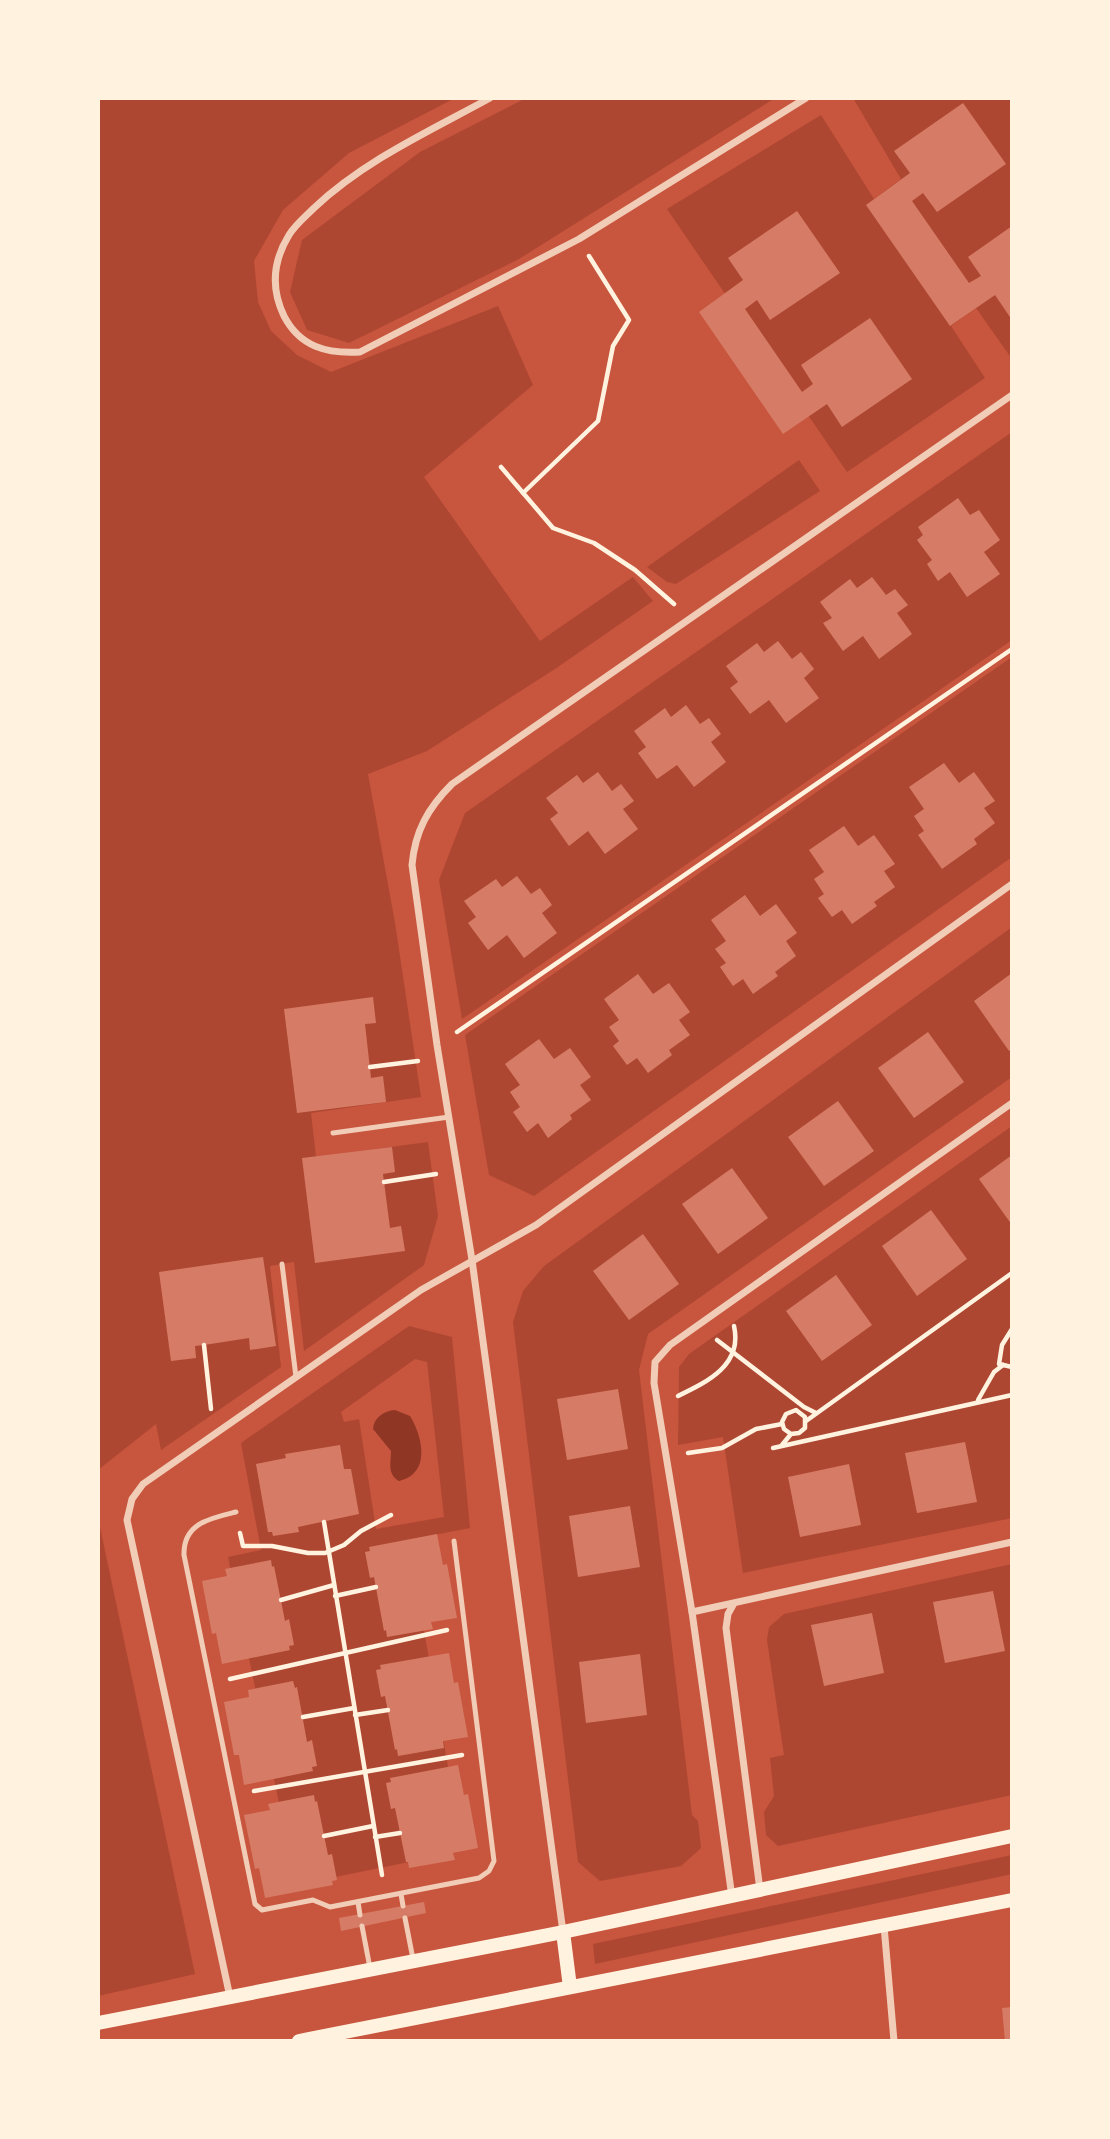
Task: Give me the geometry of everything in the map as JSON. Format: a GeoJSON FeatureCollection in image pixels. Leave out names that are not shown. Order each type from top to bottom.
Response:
{"type":"FeatureCollection","features":[{"type":"Feature","properties":{"kind":"main road"},"geometry":{"type":"LineString","coordinates":[[98,2023],[563,1932],[1012,1836]]}},
{"type":"Feature","properties":{"kind":"main road"},"geometry":{"type":"LineString","coordinates":[[299,2041],[1012,1900]]}},
{"type":"Feature","properties":{"kind":"main road"},"geometry":{"type":"LineString","coordinates":[[563,1932],[570,1987]]}},
{"type":"Feature","properties":{"kind":"street"},"geometry":{"type":"LineString","coordinates":[[490,98],[361,169],[332,191],[289,233],[279,256],[274,281],[278,304],[288,323],[303,341],[322,350],[338,353],[360,352],[579,239],[806,98]]}},
{"type":"Feature","properties":{"kind":"street"},"geometry":{"type":"LineString","coordinates":[[563,1932],[472,1261],[439,1059],[412,865],[414,845],[421,822],[435,801],[452,784],[1012,395]]}},
{"type":"Feature","properties":{"kind":"street"},"geometry":{"type":"LineString","coordinates":[[230,1997],[127,1520],[132,1499],[143,1484],[421,1290],[536,1225],[1012,884]]}},
{"type":"Feature","properties":{"kind":"street"},"geometry":{"type":"LineString","coordinates":[[732,1897],[692,1612],[653,1372],[655,1362],[670,1345],[1012,1103]]}},
{"type":"Feature","properties":{"kind":"street"},"geometry":{"type":"LineString","coordinates":[[692,1612],[1012,1542]]}},
{"type":"Feature","properties":{"kind":"street"},"geometry":{"type":"LineString","coordinates":[[733,1605],[728,1614],[726,1628],[760,1891]]}},
{"type":"Feature","properties":{"kind":"street"},"geometry":{"type":"LineString","coordinates":[[884,1925],[894,2041]]}},
{"type":"Feature","properties":{"kind":"lane"},"geometry":{"type":"LineString","coordinates":[[333,1133],[449,1117]]}},
{"type":"Feature","properties":{"kind":"lane"},"geometry":{"type":"LineString","coordinates":[[282,1264],[296,1377]]}},
{"type":"Feature","properties":{"kind":"lane"},"geometry":{"type":"LineString","coordinates":[[236,1512],[204,1520],[195,1526],[184,1546],[255,1904],[260,1909],[313,1900],[330,1907],[358,1902],[479,1878],[492,1867],[494,1861],[454,1541]]}},
{"type":"Feature","properties":{"kind":"lane"},"geometry":{"type":"LineString","coordinates":[[401,1894],[403,1906]]}},
{"type":"Feature","properties":{"kind":"lane"},"geometry":{"type":"LineString","coordinates":[[358,1902],[360,1915]]}},
{"type":"Feature","properties":{"kind":"lane"},"geometry":{"type":"LineString","coordinates":[[405,1918],[414,1961]]}},
{"type":"Feature","properties":{"kind":"lane"},"geometry":{"type":"LineString","coordinates":[[362,1926],[370,1970]]}},
{"type":"Feature","properties":{"kind":"path"},"geometry":{"type":"LineString","coordinates":[[523,492],[598,421],[613,346],[629,320],[579,239]]}},
{"type":"Feature","properties":{"kind":"path"},"geometry":{"type":"LineString","coordinates":[[501,467],[554,528],[594,543],[635,570],[691,619]]}},
{"type":"Feature","properties":{"kind":"path"},"geometry":{"type":"LineString","coordinates":[[437,1045],[1012,649]]}},
{"type":"Feature","properties":{"kind":"path"},"geometry":{"type":"LineString","coordinates":[[370,1067],[439,1059]]}},
{"type":"Feature","properties":{"kind":"path"},"geometry":{"type":"LineString","coordinates":[[384,1182],[458,1171]]}},
{"type":"Feature","properties":{"kind":"path"},"geometry":{"type":"LineString","coordinates":[[781,1446],[792,1434],[803,1431],[806,1421],[1012,1274]]}},
{"type":"Feature","properties":{"kind":"path"},"geometry":{"type":"LineString","coordinates":[[658,1405],[709,1381],[734,1353],[735,1330],[723,1308]]}},
{"type":"Feature","properties":{"kind":"path"},"geometry":{"type":"LineString","coordinates":[[698,1325],[804,1407],[817,1413]]}},
{"type":"Feature","properties":{"kind":"path"},"geometry":{"type":"LineString","coordinates":[[1012,1329],[1002,1345],[999,1364],[1012,1367]]}},
{"type":"Feature","properties":{"kind":"path"},"geometry":{"type":"LineString","coordinates":[[1002,1345],[1012,1343]]}},
{"type":"Feature","properties":{"kind":"path"},"geometry":{"type":"LineString","coordinates":[[204,1345],[215,1435]]}},
{"type":"Feature","properties":{"kind":"path"},"geometry":{"type":"LineString","coordinates":[[978,1401],[989,1379],[1004,1365]]}},
{"type":"Feature","properties":{"kind":"path"},"geometry":{"type":"LineString","coordinates":[[773,1448],[1012,1395]]}},
{"type":"Feature","properties":{"kind":"path"},"geometry":{"type":"LineString","coordinates":[[792,1434],[784,1429],[782,1424],[786,1414],[792,1411],[800,1412],[806,1421]]}},
{"type":"Feature","properties":{"kind":"path"},"geometry":{"type":"LineString","coordinates":[[666,1455],[722,1448],[756,1429],[782,1424]]}},
{"type":"Feature","properties":{"kind":"path"},"geometry":{"type":"LineString","coordinates":[[236,1512],[243,1546],[272,1546],[309,1553],[328,1552],[344,1545],[361,1531],[391,1515]]}},
{"type":"Feature","properties":{"kind":"path"},"geometry":{"type":"LineString","coordinates":[[324,1522],[385,1897]]}},
{"type":"Feature","properties":{"kind":"path"},"geometry":{"type":"LineString","coordinates":[[281,1600],[334,1585]]}},
{"type":"Feature","properties":{"kind":"path"},"geometry":{"type":"LineString","coordinates":[[335,1596],[376,1587]]}},
{"type":"Feature","properties":{"kind":"path"},"geometry":{"type":"LineString","coordinates":[[210,1683],[464,1626]]}},
{"type":"Feature","properties":{"kind":"path"},"geometry":{"type":"LineString","coordinates":[[303,1717],[354,1708]]}},
{"type":"Feature","properties":{"kind":"path"},"geometry":{"type":"LineString","coordinates":[[355,1715],[388,1710]]}},
{"type":"Feature","properties":{"kind":"path"},"geometry":{"type":"LineString","coordinates":[[233,1794],[480,1751]]}},
{"type":"Feature","properties":{"kind":"path"},"geometry":{"type":"LineString","coordinates":[[324,1836],[373,1826]]}},
{"type":"Feature","properties":{"kind":"path"},"geometry":{"type":"LineString","coordinates":[[375,1837],[400,1833]]}},
{"type":"Feature","properties":{"kind":"shaded area"},"geometry":{"type":"Polygon","coordinates":[[[98,98],[455,98],[349,153],[283,210],[254,261],[258,302],[271,331],[297,355],[331,372],[498,306],[533,385],[424,477],[540,641],[633,577],[653,601],[555,669],[427,751],[368,774],[395,923],[421,1097],[311,1113],[316,1157],[428,1142],[438,1216],[424,1265],[304,1351],[294,1262],[270,1266],[281,1367],[161,1450],[156,1424],[98,1470],[98,98]]]}},
{"type":"Feature","properties":{"kind":"shaded area"},"geometry":{"type":"Polygon","coordinates":[[[526,98],[775,98],[519,259],[349,343],[307,330],[290,292],[302,240],[420,152],[526,98]]]}},
{"type":"Feature","properties":{"kind":"shaded area"},"geometry":{"type":"Polygon","coordinates":[[[853,98],[1012,98],[1012,359],[976,308],[951,326],[985,378],[847,472],[667,209],[821,115],[874,199],[901,179],[853,98]]]}},
{"type":"Feature","properties":{"kind":"shaded area"},"geometry":{"type":"Polygon","coordinates":[[[1012,432],[1012,640],[462,1019],[439,880],[465,813],[1012,432]]]}},
{"type":"Feature","properties":{"kind":"shaded area"},"geometry":{"type":"Polygon","coordinates":[[[799,460],[820,491],[676,584],[667,582],[647,567],[799,460]]]}},
{"type":"Feature","properties":{"kind":"shaded area"},"geometry":{"type":"Polygon","coordinates":[[[1012,657],[1012,857],[534,1196],[489,1175],[465,1035],[1012,657]]]}},
{"type":"Feature","properties":{"kind":"shaded area"},"geometry":{"type":"Polygon","coordinates":[[[1012,927],[1012,1077],[648,1334],[639,1370],[692,1815],[698,1821],[701,1848],[681,1866],[600,1881],[578,1862],[513,1322],[523,1291],[544,1266],[1012,927]]]}},
{"type":"Feature","properties":{"kind":"shaded area"},"geometry":{"type":"Polygon","coordinates":[[[1012,1126],[1012,1518],[743,1573],[723,1437],[678,1445],[679,1367],[689,1354],[1012,1126]]]}},
{"type":"Feature","properties":{"kind":"shaded area"},"geometry":{"type":"Polygon","coordinates":[[[409,1326],[452,1337],[470,1528],[408,1540],[463,1851],[296,1885],[228,1557],[261,1550],[241,1443],[409,1326]],[[415,1359],[341,1412],[344,1422],[359,1419],[376,1529],[444,1517],[427,1362],[415,1359]]]}},
{"type":"Feature","properties":{"kind":"shaded area"},"geometry":{"type":"Polygon","coordinates":[[[395,1410],[410,1416],[421,1444],[420,1463],[416,1471],[399,1481],[391,1472],[391,1451],[373,1429],[380,1415],[395,1410]]]}},
{"type":"Feature","properties":{"kind":"shaded area"},"geometry":{"type":"Polygon","coordinates":[[[98,1518],[195,1974],[98,1996],[98,1518]]]}},
{"type":"Feature","properties":{"kind":"shaded area"},"geometry":{"type":"Polygon","coordinates":[[[1012,1564],[1012,1795],[778,1846],[766,1835],[764,1812],[774,1796],[770,1758],[784,1755],[767,1640],[769,1627],[784,1614],[1012,1564]]]}},
{"type":"Feature","properties":{"kind":"shaded area"},"geometry":{"type":"Polygon","coordinates":[[[1012,1855],[1012,1874],[595,1964],[593,1944],[1012,1855]]]}},
{"type":"Feature","properties":{"kind":"building"},"geometry":{"type":"Polygon","coordinates":[[[963,103],[1006,164],[937,212],[923,193],[912,201],[969,283],[981,276],[968,257],[1012,226],[1012,320],[995,295],[950,326],[866,205],[910,173],[894,151],[963,103]]]}},
{"type":"Feature","properties":{"kind":"building"},"geometry":{"type":"Polygon","coordinates":[[[797,211],[840,273],[770,320],[757,300],[745,309],[802,392],[813,384],[801,365],[870,318],[912,379],[842,427],[827,404],[783,434],[699,312],[743,280],[728,258],[797,211]]]}},
{"type":"Feature","properties":{"kind":"building"},"geometry":{"type":"Polygon","coordinates":[[[958,498],[970,515],[979,510],[1000,540],[984,552],[1000,574],[967,597],[950,572],[938,581],[927,564],[932,560],[917,540],[923,535],[918,527],[958,498]]]}},
{"type":"Feature","properties":{"kind":"building"},"geometry":{"type":"Polygon","coordinates":[[[872,577],[886,595],[895,589],[908,605],[897,613],[912,634],[879,659],[863,636],[843,651],[823,623],[832,618],[820,602],[850,579],[857,588],[872,577]]]}},
{"type":"Feature","properties":{"kind":"building"},"geometry":{"type":"Polygon","coordinates":[[[778,641],[792,659],[801,652],[814,669],[804,678],[819,698],[786,723],[769,700],[750,714],[730,688],[738,682],[726,666],[757,643],[764,652],[778,641]]]}},
{"type":"Feature","properties":{"kind":"building"},"geometry":{"type":"Polygon","coordinates":[[[686,705],[700,724],[709,718],[721,734],[711,742],[726,762],[694,787],[677,765],[657,779],[638,753],[646,747],[634,731],[665,708],[671,717],[686,705]]]}},
{"type":"Feature","properties":{"kind":"building"},"geometry":{"type":"Polygon","coordinates":[[[944,763],[959,783],[974,772],[995,801],[984,808],[995,823],[974,839],[977,844],[942,869],[918,835],[924,831],[914,816],[924,809],[909,787],[944,763]]]}},
{"type":"Feature","properties":{"kind":"building"},"geometry":{"type":"Polygon","coordinates":[[[598,772],[612,791],[621,784],[634,801],[623,809],[638,829],[605,854],[588,831],[569,846],[550,819],[558,813],[546,798],[577,775],[583,783],[598,772]]]}},
{"type":"Feature","properties":{"kind":"building"},"geometry":{"type":"Polygon","coordinates":[[[844,826],[858,846],[874,835],[895,864],[884,871],[895,887],[874,902],[877,906],[852,924],[842,910],[832,917],[818,898],[824,894],[814,879],[824,872],[809,850],[844,826]]]}},
{"type":"Feature","properties":{"kind":"building"},"geometry":{"type":"Polygon","coordinates":[[[517,876],[531,894],[540,888],[552,905],[542,913],[557,933],[524,958],[507,935],[488,950],[468,923],[476,917],[464,901],[496,879],[502,887],[517,876]]]}},
{"type":"Feature","properties":{"kind":"building"},"geometry":{"type":"Polygon","coordinates":[[[745,895],[760,916],[776,904],[797,933],[786,941],[796,956],[775,972],[778,976],[753,994],[743,979],[733,986],[720,967],[726,963],[715,949],[726,941],[711,920],[745,895]]]}},
{"type":"Feature","properties":{"kind":"building"},"geometry":{"type":"Polygon","coordinates":[[[1012,973],[1012,1049],[1009,1051],[974,1001],[1012,973]]]}},
{"type":"Feature","properties":{"kind":"building"},"geometry":{"type":"Polygon","coordinates":[[[638,974],[653,994],[669,983],[690,1012],[679,1020],[690,1035],[669,1050],[672,1055],[648,1073],[637,1058],[627,1065],[613,1046],[619,1041],[609,1027],[619,1020],[604,999],[638,974]]]}},
{"type":"Feature","properties":{"kind":"building"},"geometry":{"type":"Polygon","coordinates":[[[373,997],[376,1023],[365,1024],[371,1078],[383,1076],[386,1102],[297,1113],[284,1009],[373,997]]]}},
{"type":"Feature","properties":{"kind":"building"},"geometry":{"type":"Polygon","coordinates":[[[928,1032],[964,1082],[914,1118],[878,1068],[928,1032]]]}},
{"type":"Feature","properties":{"kind":"building"},"geometry":{"type":"Polygon","coordinates":[[[539,1039],[554,1059],[570,1048],[591,1077],[580,1085],[591,1100],[570,1115],[572,1119],[548,1138],[538,1123],[527,1132],[513,1112],[520,1107],[510,1092],[520,1085],[505,1064],[539,1039]]]}},
{"type":"Feature","properties":{"kind":"building"},"geometry":{"type":"Polygon","coordinates":[[[838,1101],[874,1151],[824,1186],[788,1137],[838,1101]]]}},
{"type":"Feature","properties":{"kind":"building"},"geometry":{"type":"Polygon","coordinates":[[[392,1147],[395,1172],[383,1174],[384,1182],[390,1228],[401,1226],[405,1251],[315,1263],[302,1158],[392,1147]]]}},
{"type":"Feature","properties":{"kind":"building"},"geometry":{"type":"Polygon","coordinates":[[[1012,1155],[1012,1225],[979,1179],[1012,1155]]]}},
{"type":"Feature","properties":{"kind":"building"},"geometry":{"type":"Polygon","coordinates":[[[732,1168],[768,1218],[718,1254],[682,1204],[732,1168]]]}},
{"type":"Feature","properties":{"kind":"building"},"geometry":{"type":"Polygon","coordinates":[[[931,1210],[967,1259],[917,1296],[882,1246],[931,1210]]]}},
{"type":"Feature","properties":{"kind":"building"},"geometry":{"type":"Polygon","coordinates":[[[643,1234],[679,1284],[629,1320],[593,1271],[643,1234]]]}},
{"type":"Feature","properties":{"kind":"building"},"geometry":{"type":"Polygon","coordinates":[[[263,1257],[276,1346],[250,1350],[249,1338],[195,1346],[196,1358],[171,1361],[159,1272],[263,1257]]]}},
{"type":"Feature","properties":{"kind":"building"},"geometry":{"type":"Polygon","coordinates":[[[836,1275],[872,1325],[822,1361],[786,1311],[836,1275]]]}},
{"type":"Feature","properties":{"kind":"building"},"geometry":{"type":"Polygon","coordinates":[[[618,1389],[628,1449],[567,1460],[557,1399],[618,1389]]]}},
{"type":"Feature","properties":{"kind":"building"},"geometry":{"type":"Polygon","coordinates":[[[965,1442],[977,1502],[917,1513],[905,1453],[965,1442]]]}},
{"type":"Feature","properties":{"kind":"building"},"geometry":{"type":"Polygon","coordinates":[[[340,1445],[344,1469],[351,1469],[359,1514],[298,1527],[299,1532],[273,1536],[272,1532],[268,1532],[256,1464],[286,1458],[285,1454],[340,1445]]]}},
{"type":"Feature","properties":{"kind":"building"},"geometry":{"type":"Polygon","coordinates":[[[849,1464],[861,1525],[800,1537],[788,1477],[849,1464]]]}},
{"type":"Feature","properties":{"kind":"building"},"geometry":{"type":"Polygon","coordinates":[[[630,1506],[640,1567],[578,1577],[569,1516],[630,1506]]]}},
{"type":"Feature","properties":{"kind":"building"},"geometry":{"type":"Polygon","coordinates":[[[437,1534],[443,1565],[447,1564],[457,1618],[431,1622],[433,1629],[387,1637],[374,1577],[370,1578],[365,1552],[370,1551],[369,1547],[437,1534]]]}},
{"type":"Feature","properties":{"kind":"building"},"geometry":{"type":"Polygon","coordinates":[[[271,1560],[285,1621],[289,1619],[294,1645],[289,1646],[290,1650],[222,1664],[216,1633],[212,1634],[202,1581],[227,1576],[225,1569],[271,1560]]]}},
{"type":"Feature","properties":{"kind":"building"},"geometry":{"type":"Polygon","coordinates":[[[993,1591],[1005,1651],[945,1663],[933,1602],[993,1591]]]}},
{"type":"Feature","properties":{"kind":"building"},"geometry":{"type":"Polygon","coordinates":[[[872,1613],[884,1673],[824,1686],[811,1625],[872,1613]]]}},
{"type":"Feature","properties":{"kind":"building"},"geometry":{"type":"Polygon","coordinates":[[[449,1653],[454,1683],[458,1682],[468,1737],[443,1741],[444,1748],[398,1756],[385,1696],[381,1697],[376,1670],[381,1669],[380,1665],[449,1653]]]}},
{"type":"Feature","properties":{"kind":"building"},"geometry":{"type":"Polygon","coordinates":[[[640,1654],[647,1715],[586,1723],[579,1662],[640,1654]]]}},
{"type":"Feature","properties":{"kind":"building"},"geometry":{"type":"Polygon","coordinates":[[[293,1681],[295,1688],[297,1687],[307,1742],[312,1740],[317,1766],[312,1767],[313,1771],[244,1785],[239,1755],[234,1755],[224,1702],[249,1697],[248,1690],[293,1681]]]}},
{"type":"Feature","properties":{"kind":"building"},"geometry":{"type":"Polygon","coordinates":[[[458,1765],[464,1795],[468,1794],[478,1848],[453,1853],[455,1860],[409,1868],[395,1808],[391,1809],[386,1783],[391,1782],[390,1778],[458,1765]]]}},
{"type":"Feature","properties":{"kind":"building"},"geometry":{"type":"Polygon","coordinates":[[[314,1795],[328,1855],[332,1854],[337,1880],[332,1881],[333,1885],[265,1898],[259,1868],[255,1869],[244,1815],[270,1810],[268,1804],[314,1795]]]}},
{"type":"Feature","properties":{"kind":"building"},"geometry":{"type":"Polygon","coordinates":[[[424,1902],[426,1913],[341,1931],[339,1918],[424,1902]]]}},
{"type":"Feature","properties":{"kind":"building"},"geometry":{"type":"Polygon","coordinates":[[[1012,2007],[1012,2041],[1005,2041],[1002,2008],[1012,2007]]]}}]}
